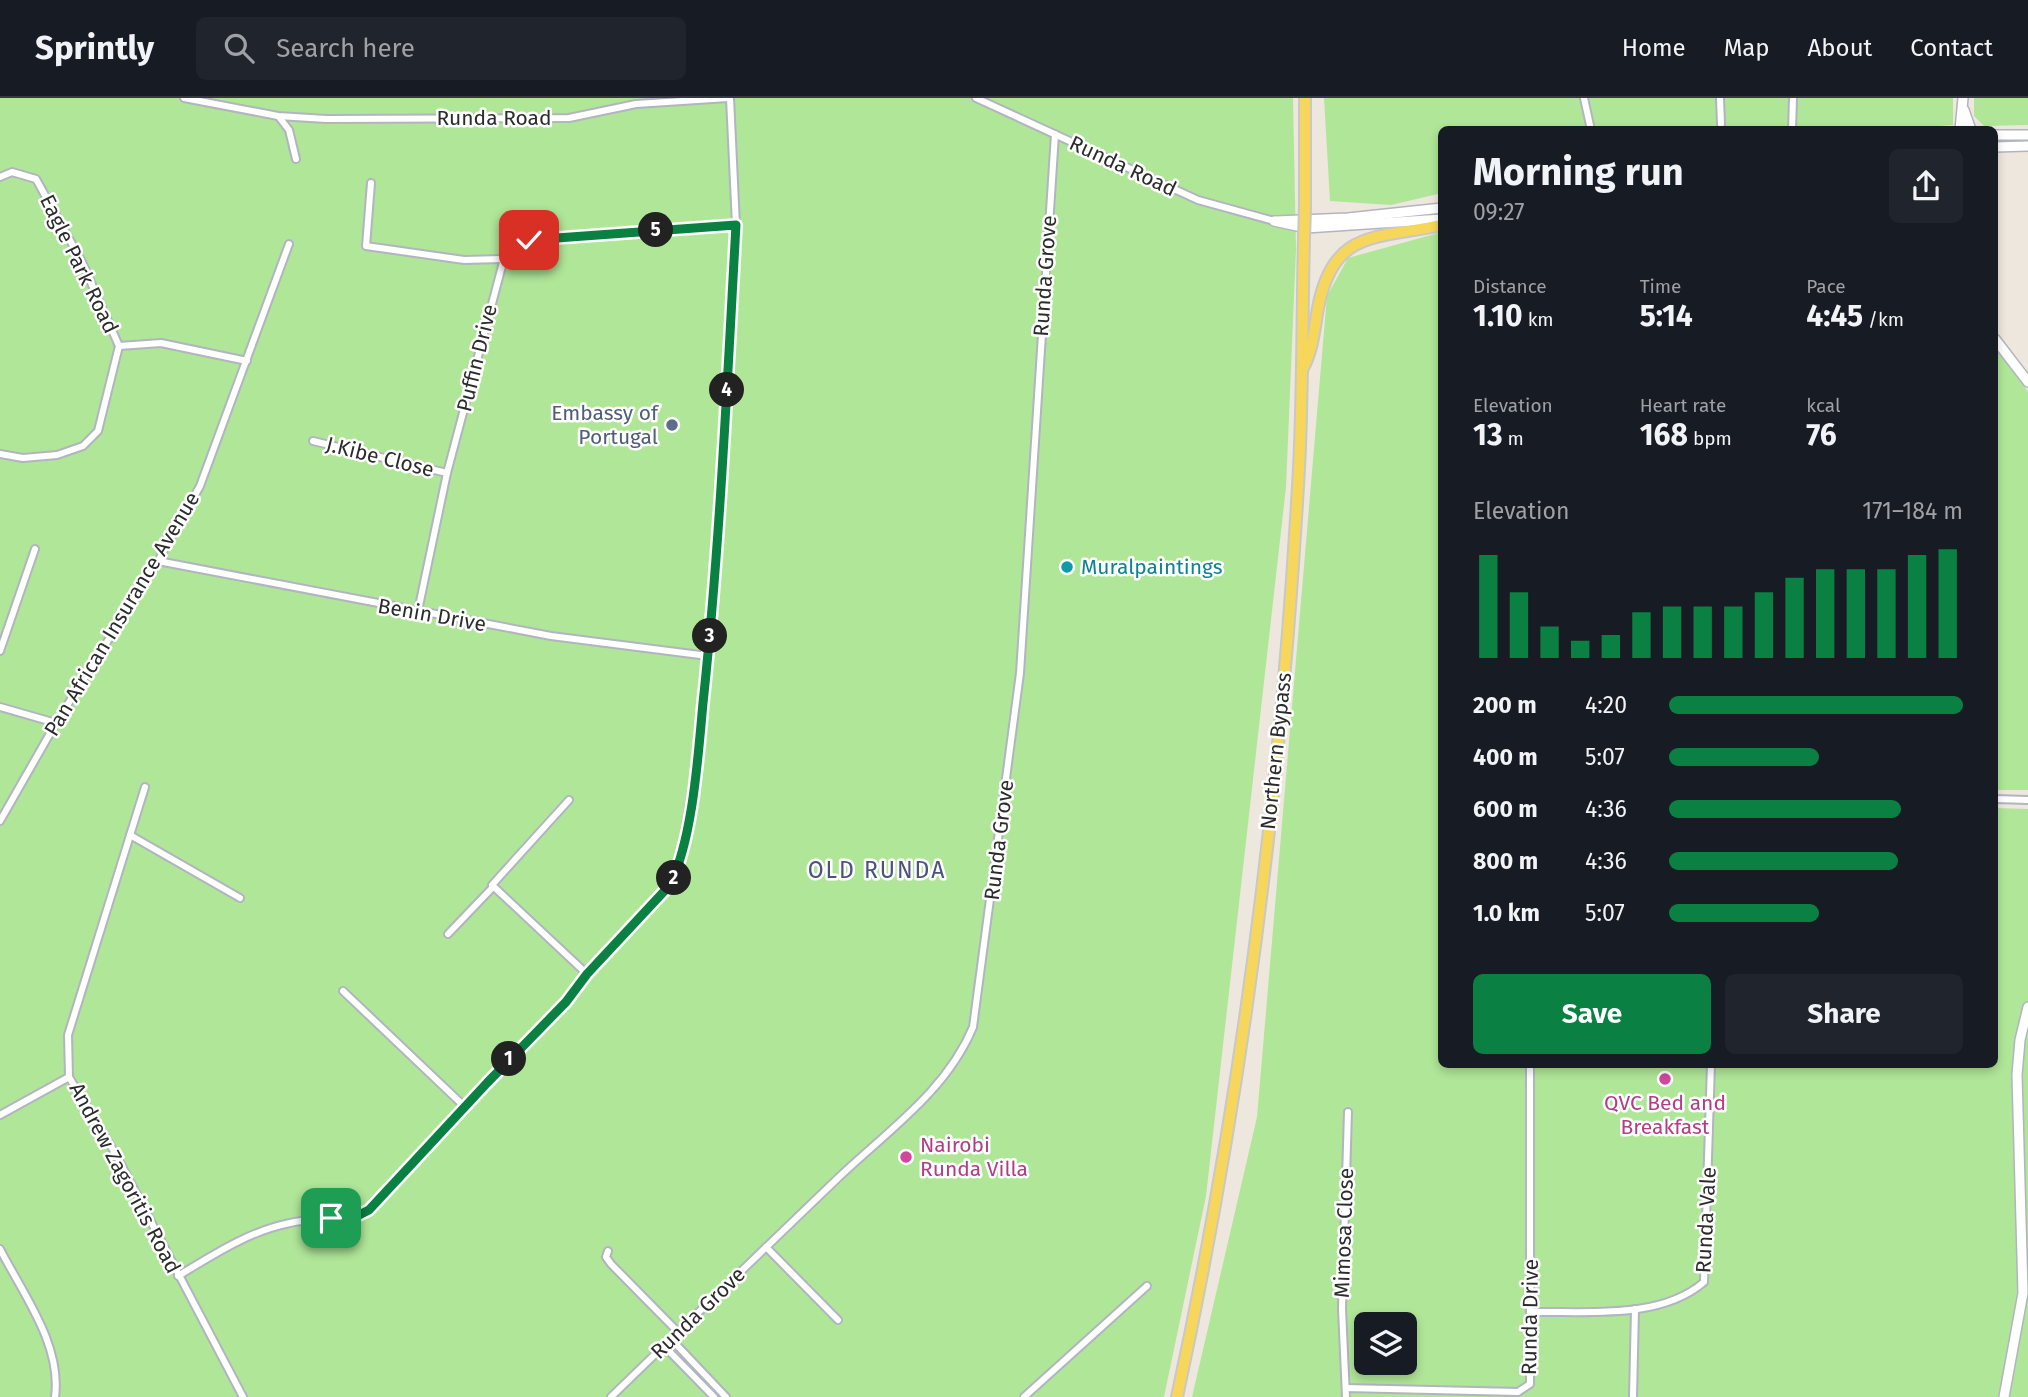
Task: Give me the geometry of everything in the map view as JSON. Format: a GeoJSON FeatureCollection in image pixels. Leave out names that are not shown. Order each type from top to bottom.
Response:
{"type":"FeatureCollection","features":[{"type":"Feature","properties":{"kind":"main road","name":"Northern Bypass"},"geometry":{"type":"LineString","coordinates":[[1177,1397],[1222,1164],[1272,802],[1292,578],[1301,372],[1305,98]]}},
{"type":"Feature","properties":{"kind":"main road"},"geometry":{"type":"LineString","coordinates":[[1301,372],[1310,357],[1322,287],[1334,260],[1344,250],[1366,240],[1438,226]]}},
{"type":"Feature","properties":{"kind":"street","name":"Runda Road"},"geometry":{"type":"LineString","coordinates":[[184,98],[300,118],[569,118],[620,108],[636,101],[729,98]]}},
{"type":"Feature","properties":{"kind":"street"},"geometry":{"type":"LineString","coordinates":[[618,98],[620,108]]}},
{"type":"Feature","properties":{"kind":"street"},"geometry":{"type":"LineString","coordinates":[[178,1276],[260,1230],[290,1223],[357,1216],[369,1210],[566,1002],[587,974],[670,885],[679,867],[698,755],[708,656],[736,225],[729,98]]}},
{"type":"Feature","properties":{"kind":"street","name":"Runda Road"},"geometry":{"type":"LineString","coordinates":[[976,98],[1198,200],[1274,221],[1306,229],[1438,219]]}},
{"type":"Feature","properties":{"kind":"street"},"geometry":{"type":"LineString","coordinates":[[1584,98],[1590,126]]}},
{"type":"Feature","properties":{"kind":"street"},"geometry":{"type":"LineString","coordinates":[[1720,98],[1721,124]]}},
{"type":"Feature","properties":{"kind":"street"},"geometry":{"type":"LineString","coordinates":[[1792,126],[1793,98]]}},
{"type":"Feature","properties":{"kind":"street"},"geometry":{"type":"LineString","coordinates":[[1961,126],[1964,103]]}},
{"type":"Feature","properties":{"kind":"street"},"geometry":{"type":"LineString","coordinates":[[1964,103],[1970,126]]}},
{"type":"Feature","properties":{"kind":"street"},"geometry":{"type":"LineString","coordinates":[[278,116],[289,130],[296,159]]}},
{"type":"Feature","properties":{"kind":"street","name":"Runda Grove"},"geometry":{"type":"LineString","coordinates":[[611,1397],[766,1247],[937,1088],[963,1050],[973,1027],[1020,673],[1055,134]]}},
{"type":"Feature","properties":{"kind":"street"},"geometry":{"type":"LineString","coordinates":[[1998,135],[2028,135]]}},
{"type":"Feature","properties":{"kind":"street"},"geometry":{"type":"LineString","coordinates":[[1998,147],[2028,146]]}},
{"type":"Feature","properties":{"kind":"street","name":"Eagle Park Road"},"geometry":{"type":"LineString","coordinates":[[0,177],[12,172],[36,179],[82,262],[119,346],[99,431],[83,446],[57,455],[23,457],[0,454]]}},
{"type":"Feature","properties":{"kind":"street"},"geometry":{"type":"LineString","coordinates":[[371,183],[366,246],[464,260],[502,259],[506,251],[515,245],[540,237],[736,225]]}},
{"type":"Feature","properties":{"kind":"street","name":"Runda Road"},"geometry":{"type":"LineString","coordinates":[[1274,221],[1348,218],[1438,208]]}},
{"type":"Feature","properties":{"kind":"street","name":"Pan African Insurance Avenue"},"geometry":{"type":"LineString","coordinates":[[0,821],[56,723],[158,561],[200,486],[289,244]]}},
{"type":"Feature","properties":{"kind":"street","name":"Puffin Drive"},"geometry":{"type":"LineString","coordinates":[[418,611],[447,473],[502,259]]}},
{"type":"Feature","properties":{"kind":"street","name":"Eagle Park Road"},"geometry":{"type":"LineString","coordinates":[[119,346],[161,342],[247,361]]}},
{"type":"Feature","properties":{"kind":"street"},"geometry":{"type":"LineString","coordinates":[[1998,343],[2028,382]]}},
{"type":"Feature","properties":{"kind":"street","name":"J.Kibe Close"},"geometry":{"type":"LineString","coordinates":[[313,441],[447,473]]}},
{"type":"Feature","properties":{"kind":"street"},"geometry":{"type":"LineString","coordinates":[[0,652],[35,549]]}},
{"type":"Feature","properties":{"kind":"street","name":"Benin Drive"},"geometry":{"type":"LineString","coordinates":[[158,561],[551,636],[708,656]]}},
{"type":"Feature","properties":{"kind":"street"},"geometry":{"type":"LineString","coordinates":[[0,706],[56,723]]}},
{"type":"Feature","properties":{"kind":"street","name":"Andrew Zagoritis Road"},"geometry":{"type":"LineString","coordinates":[[145,787],[68,1035],[69,1077],[116,1153],[243,1397]]}},
{"type":"Feature","properties":{"kind":"street"},"geometry":{"type":"LineString","coordinates":[[1998,799],[2028,800]]}},
{"type":"Feature","properties":{"kind":"street"},"geometry":{"type":"LineString","coordinates":[[448,933],[493,887],[492,883],[569,800]]}},
{"type":"Feature","properties":{"kind":"street"},"geometry":{"type":"LineString","coordinates":[[130,835],[240,898]]}},
{"type":"Feature","properties":{"kind":"street"},"geometry":{"type":"LineString","coordinates":[[493,887],[587,974]]}},
{"type":"Feature","properties":{"kind":"street"},"geometry":{"type":"LineString","coordinates":[[344,991],[465,1107]]}},
{"type":"Feature","properties":{"kind":"street"},"geometry":{"type":"LineString","coordinates":[[2004,1397],[2023,1293],[2017,1075],[2020,1040],[2028,1007]]}},
{"type":"Feature","properties":{"kind":"street","name":"Runda Drive"},"geometry":{"type":"LineString","coordinates":[[1346,1388],[1525,1390],[1530,1384],[1530,1068]]}},
{"type":"Feature","properties":{"kind":"street","name":"Runda Vale"},"geometry":{"type":"LineString","coordinates":[[1531,1312],[1635,1310],[1692,1292],[1704,1282],[1710,1068]]}},
{"type":"Feature","properties":{"kind":"street"},"geometry":{"type":"LineString","coordinates":[[0,1115],[69,1077]]}},
{"type":"Feature","properties":{"kind":"street","name":"Mimosa Close"},"geometry":{"type":"LineString","coordinates":[[1346,1397],[1342,1309],[1348,1112]]}},
{"type":"Feature","properties":{"kind":"street"},"geometry":{"type":"LineString","coordinates":[[766,1247],[838,1320]]}},
{"type":"Feature","properties":{"kind":"street"},"geometry":{"type":"LineString","coordinates":[[0,1249],[56,1364],[55,1397]]}},
{"type":"Feature","properties":{"kind":"street"},"geometry":{"type":"LineString","coordinates":[[608,1251],[606,1257],[611,1265],[678,1332]]}},
{"type":"Feature","properties":{"kind":"street"},"geometry":{"type":"LineString","coordinates":[[1024,1397],[1147,1286]]}},
{"type":"Feature","properties":{"kind":"street"},"geometry":{"type":"LineString","coordinates":[[1633,1397],[1635,1310]]}},
{"type":"Feature","properties":{"kind":"street"},"geometry":{"type":"LineString","coordinates":[[671,1339],[726,1397]]}},
{"type":"Feature","properties":{"kind":"street"},"geometry":{"type":"LineString","coordinates":[[664,1346],[715,1397]]}},
{"type":"Feature","properties":{"kind":"green space"},"geometry":{"type":"Polygon","coordinates":[[[0,98],[1293,98],[1296,249],[1286,487],[1206,1196],[1164,1397],[0,1397],[0,98]]]}},
{"type":"Feature","properties":{"kind":"green space"},"geometry":{"type":"Polygon","coordinates":[[[1324,98],[1953,98],[1953,125],[1938,126],[1438,126],[1438,194],[1391,205],[1330,201],[1324,98]]]}},
{"type":"Feature","properties":{"kind":"green space"},"geometry":{"type":"Polygon","coordinates":[[[1974,98],[2028,98],[2028,125],[1984,126],[1974,116],[1974,98]]]}},
{"type":"Feature","properties":{"kind":"green space"},"geometry":{"type":"Polygon","coordinates":[[[1438,233],[1438,1068],[1998,1068],[1998,808],[2028,809],[2028,1397],[1192,1397],[1257,1117],[1327,296],[1348,258],[1438,233]]]}},
{"type":"Feature","properties":{"kind":"green space"},"geometry":{"type":"Polygon","coordinates":[[[1998,350],[2028,392],[2028,790],[1998,790],[1998,350]]]}},
{"type":"Feature","properties":{"kind":"place","name":"Embassy of Portugal"},"geometry":{"type":"Point","coordinates":[672,425]}},
{"type":"Feature","properties":{"kind":"place","name":"Muralpaintings"},"geometry":{"type":"Point","coordinates":[1067,567]}},
{"type":"Feature","properties":{"kind":"place","name":"QVC Bed and Breakfast"},"geometry":{"type":"Point","coordinates":[1665,1079]}},
{"type":"Feature","properties":{"kind":"place","name":"Nairobi Runda Villa"},"geometry":{"type":"Point","coordinates":[906,1157]}},
{"type":"Feature","properties":{"kind":"district","name":"OLD RUNDA"},"geometry":{"type":"Point","coordinates":[877,870]}},
{"type":"Feature","properties":{"kind":"route"},"geometry":{"type":"LineString","coordinates":[[331,1218],[357,1216],[369,1210],[566,1002],[587,974],[670,885],[679,867],[698,755],[715,587],[736,225],[540,237],[529,240]]}}]}
